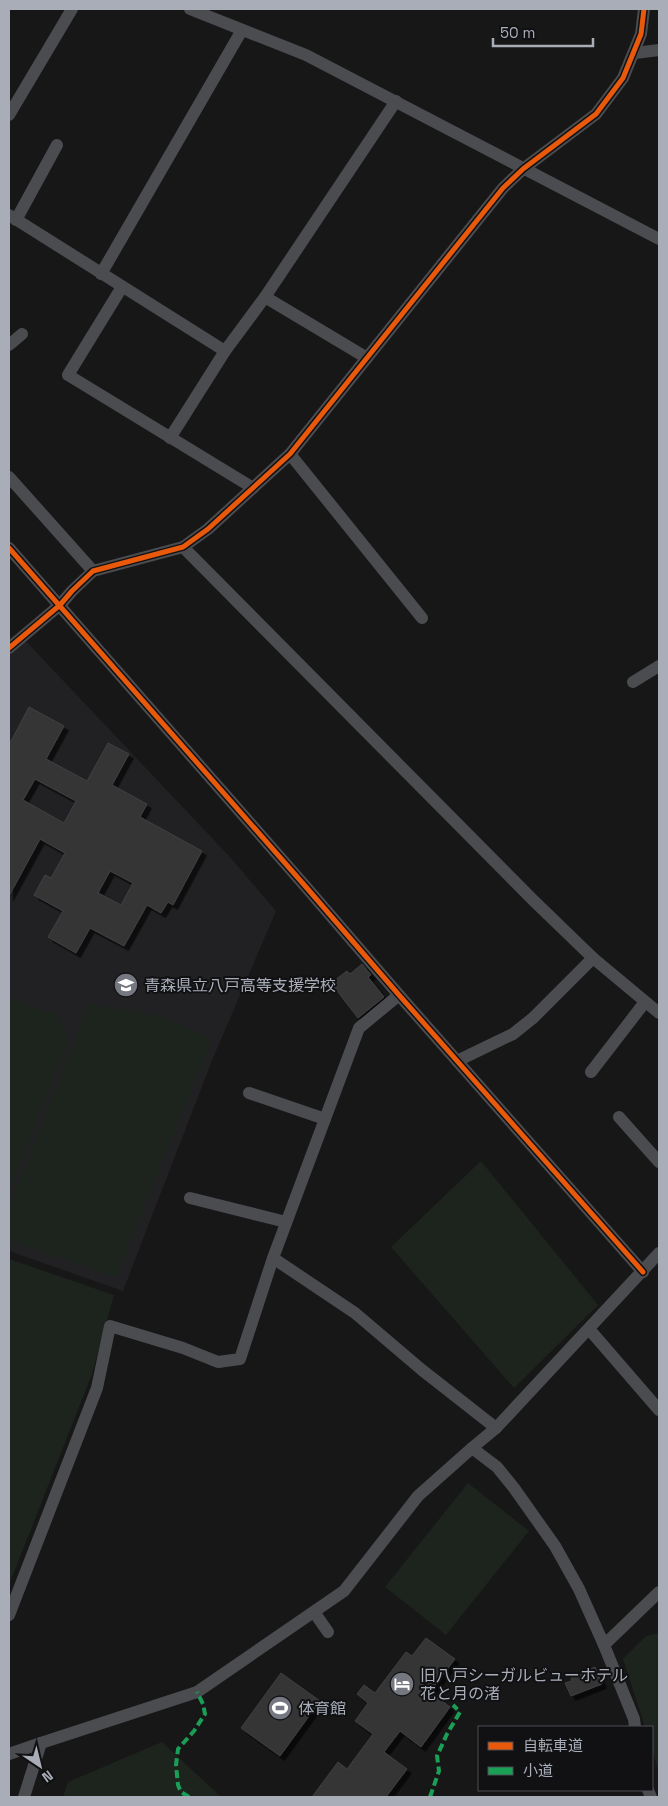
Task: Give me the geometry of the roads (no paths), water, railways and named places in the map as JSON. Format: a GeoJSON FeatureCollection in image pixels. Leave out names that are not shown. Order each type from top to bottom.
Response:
{"type":"FeatureCollection","features":[{"type":"Feature","properties":{"kind":"street"},"geometry":{"type":"LineString","coordinates":[[9,115],[72,9]]}},
{"type":"Feature","properties":{"kind":"street"},"geometry":{"type":"LineString","coordinates":[[190,9],[306,55],[659,239]]}},
{"type":"Feature","properties":{"kind":"street"},"geometry":{"type":"LineString","coordinates":[[9,648],[60,605],[94,571],[183,547],[208,529],[290,454],[503,188],[523,169],[596,114],[623,78],[635,53],[641,34],[644,9]]}},
{"type":"Feature","properties":{"kind":"street"},"geometry":{"type":"LineString","coordinates":[[101,274],[242,30]]}},
{"type":"Feature","properties":{"kind":"street"},"geometry":{"type":"LineString","coordinates":[[635,53],[659,50]]}},
{"type":"Feature","properties":{"kind":"street"},"geometry":{"type":"LineString","coordinates":[[170,438],[226,351],[265,297],[396,101]]}},
{"type":"Feature","properties":{"kind":"street"},"geometry":{"type":"LineString","coordinates":[[57,145],[12,218],[226,351]]}},
{"type":"Feature","properties":{"kind":"street"},"geometry":{"type":"LineString","coordinates":[[122,287],[68,375],[252,488]]}},
{"type":"Feature","properties":{"kind":"street"},"geometry":{"type":"LineString","coordinates":[[265,297],[367,358]]}},
{"type":"Feature","properties":{"kind":"street"},"geometry":{"type":"LineString","coordinates":[[9,345],[22,334]]}},
{"type":"Feature","properties":{"kind":"street"},"geometry":{"type":"LineString","coordinates":[[290,454],[422,618]]}},
{"type":"Feature","properties":{"kind":"street"},"geometry":{"type":"LineString","coordinates":[[9,477],[94,571]]}},
{"type":"Feature","properties":{"kind":"street"},"geometry":{"type":"LineString","coordinates":[[183,547],[533,900],[593,958],[659,1013]]}},
{"type":"Feature","properties":{"kind":"street"},"geometry":{"type":"LineString","coordinates":[[9,548],[399,996],[643,1272]]}},
{"type":"Feature","properties":{"kind":"street"},"geometry":{"type":"LineString","coordinates":[[633,682],[659,666]]}},
{"type":"Feature","properties":{"kind":"street"},"geometry":{"type":"LineString","coordinates":[[457,1061],[513,1034],[533,1018],[593,958]]}},
{"type":"Feature","properties":{"kind":"street"},"geometry":{"type":"LineString","coordinates":[[9,1615],[97,1388],[110,1326],[183,1348],[218,1362],[240,1359],[273,1258],[359,1028],[399,996]]}},
{"type":"Feature","properties":{"kind":"street"},"geometry":{"type":"LineString","coordinates":[[591,1072],[645,1002]]}},
{"type":"Feature","properties":{"kind":"street"},"geometry":{"type":"LineString","coordinates":[[249,1093],[325,1120]]}},
{"type":"Feature","properties":{"kind":"street"},"geometry":{"type":"LineString","coordinates":[[619,1117],[659,1162]]}},
{"type":"Feature","properties":{"kind":"street"},"geometry":{"type":"LineString","coordinates":[[190,1198],[286,1222]]}},
{"type":"Feature","properties":{"kind":"street"},"geometry":{"type":"LineString","coordinates":[[9,1754],[198,1692],[344,1591],[418,1496],[496,1428],[659,1253]]}},
{"type":"Feature","properties":{"kind":"street"},"geometry":{"type":"LineString","coordinates":[[273,1258],[355,1313],[422,1370],[496,1428]]}},
{"type":"Feature","properties":{"kind":"street"},"geometry":{"type":"LineString","coordinates":[[589,1329],[659,1410]]}},
{"type":"Feature","properties":{"kind":"street"},"geometry":{"type":"LineString","coordinates":[[472,1448],[497,1467],[555,1546],[580,1589],[634,1719],[635,1726]]}},
{"type":"Feature","properties":{"kind":"street"},"geometry":{"type":"LineString","coordinates":[[604,1645],[659,1592]]}},
{"type":"Feature","properties":{"kind":"street"},"geometry":{"type":"LineString","coordinates":[[314,1612],[328,1632]]}},
{"type":"Feature","properties":{"kind":"street"},"geometry":{"type":"LineString","coordinates":[[24,1797],[41,1743]]}},
{"type":"Feature","properties":{"kind":"place","name":"青森県立八戸高等支援学校"},"geometry":{"type":"Point","coordinates":[126,985]}},
{"type":"Feature","properties":{"kind":"place","name":"旧八戸シーガルビューホテル 花と月の渚"},"geometry":{"type":"Point","coordinates":[402,1684]}},
{"type":"Feature","properties":{"kind":"place","name":"体育館"},"geometry":{"type":"Point","coordinates":[280,1708]}}]}
